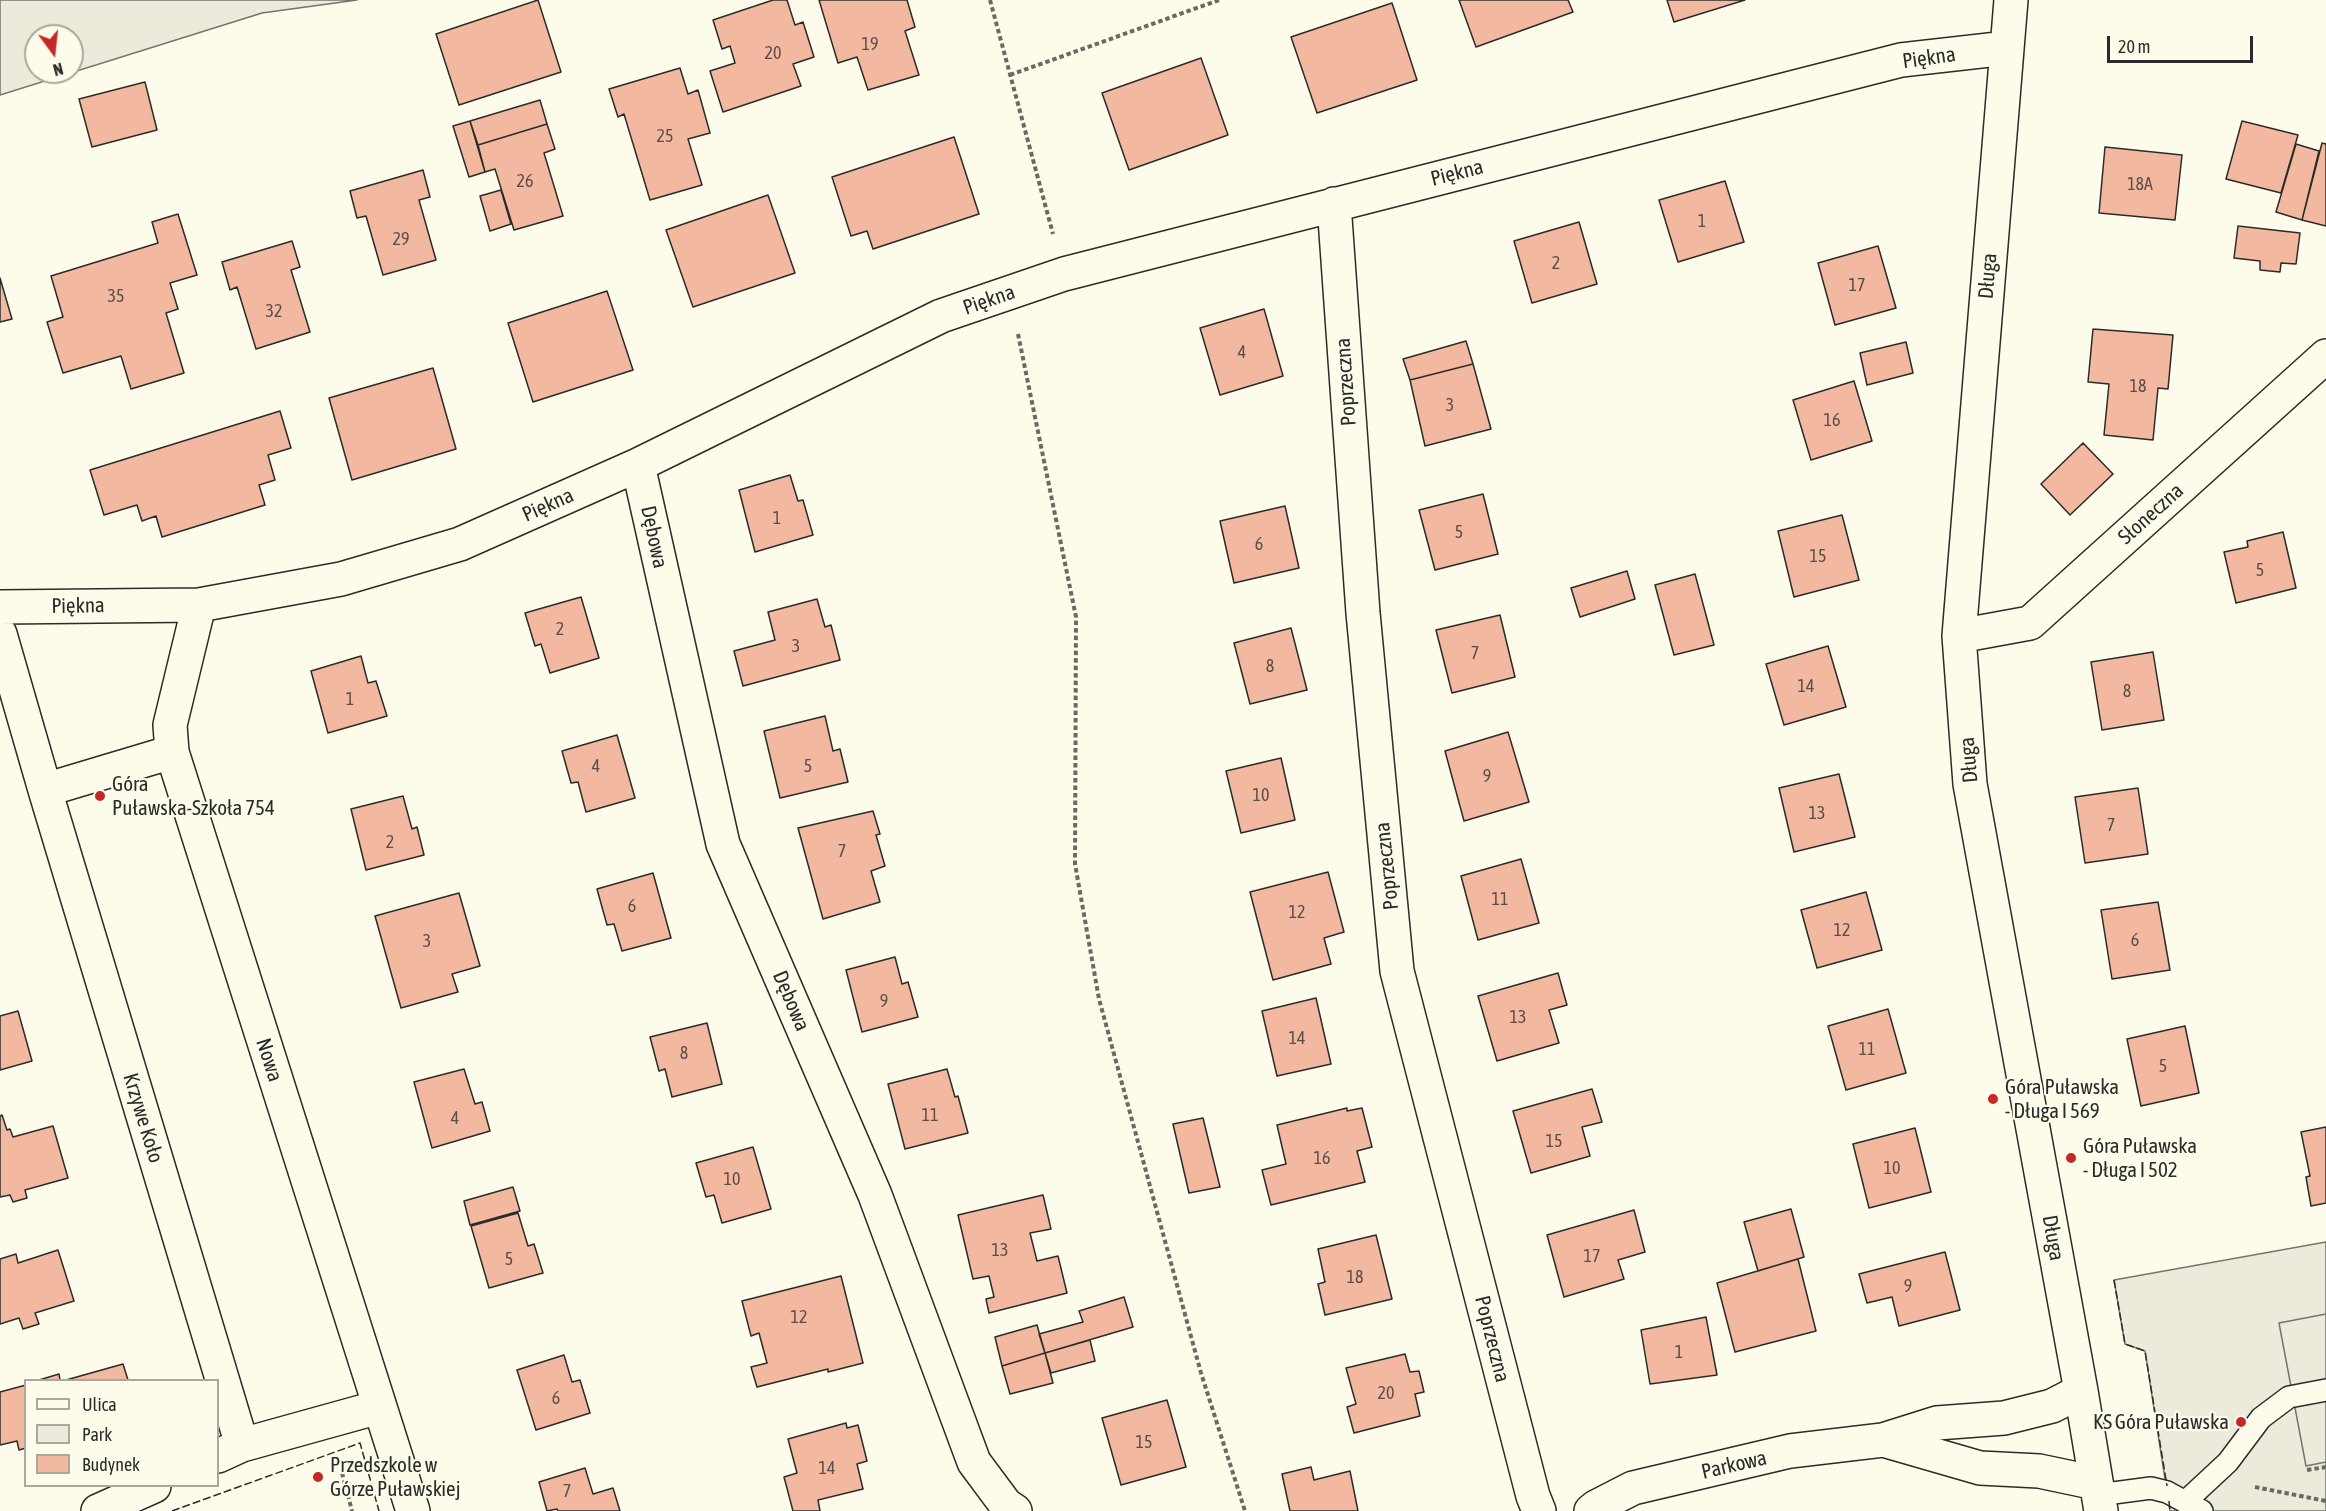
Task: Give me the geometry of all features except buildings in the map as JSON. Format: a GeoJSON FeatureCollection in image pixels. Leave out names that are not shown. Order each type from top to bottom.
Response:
{"type":"FeatureCollection","features":[{"type":"Feature","properties":{"kind":"street","name":"Długa"},"geometry":{"type":"LineString","coordinates":[[2011,0],[1959,636],[1970,784],[2099,1496]]}},
{"type":"Feature","properties":{"kind":"street","name":"Piękna"},"geometry":{"type":"LineString","coordinates":[[0,608],[199,605],[341,579],[460,544],[638,465],[942,316],[1064,274],[1901,60],[2007,48]]}},
{"type":"Feature","properties":{"kind":"street","name":"Poprzeczna"},"geometry":{"type":"LineString","coordinates":[[1334,204],[1363,613],[1397,970],[1533,1496],[1539,1511]]}},
{"type":"Feature","properties":{"kind":"street","name":"Słoneczna"},"geometry":{"type":"LineString","coordinates":[[1959,636],[2030,623],[2326,357]]}},
{"type":"Feature","properties":{"kind":"street","name":"Dębowa"},"geometry":{"type":"LineString","coordinates":[[638,465],[723,844],[875,1195],[974,1462],[1006,1505],[1015,1511]]}},
{"type":"Feature","properties":{"kind":"street","name":"Nowa"},"geometry":{"type":"LineString","coordinates":[[199,605],[170,725],[172,752],[413,1511]]}},
{"type":"Feature","properties":{"kind":"street","name":"Krzywe Koło"},"geometry":{"type":"LineString","coordinates":[[0,634],[210,1379]]}},
{"type":"Feature","properties":{"kind":"street"},"geometry":{"type":"LineString","coordinates":[[45,790],[172,752]]}},
{"type":"Feature","properties":{"kind":"street","name":"Parkowa"},"geometry":{"type":"LineString","coordinates":[[1592,1511],[1633,1488],[1790,1452],[1883,1440],[1937,1423],[2004,1418],[2052,1406],[2081,1391]]}},
{"type":"Feature","properties":{"kind":"street","name":"Krzywe Koło"},"geometry":{"type":"LineString","coordinates":[[219,1412],[230,1451],[379,1407]]}},
{"type":"Feature","properties":{"kind":"street","name":"Parkowa"},"geometry":{"type":"LineString","coordinates":[[1883,1440],[1980,1468],[2039,1471],[2099,1496]]}},
{"type":"Feature","properties":{"kind":"street"},"geometry":{"type":"LineString","coordinates":[[98,1511],[150,1487]]}},
{"type":"Feature","properties":{"kind":"lane"},"geometry":{"type":"LineString","coordinates":[[2099,1496],[2151,1488],[2168,1492],[2193,1506],[2210,1478],[2228,1462],[2261,1418],[2289,1397],[2326,1390]]}},
{"type":"Feature","properties":{"kind":"path"},"geometry":{"type":"LineString","coordinates":[[990,0],[1064,274]]}},
{"type":"Feature","properties":{"kind":"path"},"geometry":{"type":"LineString","coordinates":[[1010,75],[1219,0]]}},
{"type":"Feature","properties":{"kind":"path"},"geometry":{"type":"LineString","coordinates":[[1009,293],[1076,617],[1075,864],[1100,999],[1201,1373],[1245,1511]]}},
{"type":"Feature","properties":{"kind":"path"},"geometry":{"type":"LineString","coordinates":[[2307,1470],[2326,1467]]}},
{"type":"Feature","properties":{"kind":"path"},"geometry":{"type":"LineString","coordinates":[[342,1473],[352,1511]]}},
{"type":"Feature","properties":{"kind":"path"},"geometry":{"type":"LineString","coordinates":[[2210,1478],[2326,1501]]}},
{"type":"Feature","properties":{"kind":"green space"},"geometry":{"type":"Polygon","coordinates":[[[0,0],[357,0],[262,13],[84,69],[84,24],[24,24],[24,84],[35,84],[0,95],[0,0]]]}},
{"type":"Feature","properties":{"kind":"green space","name":"KS Góra Puławska"},"geometry":{"type":"Polygon","coordinates":[[[2326,1242],[2326,1511],[2170,1511],[2145,1351],[2125,1344],[2114,1280],[2326,1242]]]}},
{"type":"Feature","properties":{"kind":"shaded area"},"geometry":{"type":"Polygon","coordinates":[[[2326,1314],[2326,1462],[2306,1466],[2279,1323],[2326,1314]]]}},
{"type":"Feature","properties":{"kind":"fence"},"geometry":{"type":"LineString","coordinates":[[2114,1280],[2125,1344],[2145,1351],[2167,1486]]}},
{"type":"Feature","properties":{"kind":"fence"},"geometry":{"type":"LineString","coordinates":[[172,1511],[360,1443],[379,1511]]}},
{"type":"Feature","properties":{"kind":"fence"},"geometry":{"type":"LineString","coordinates":[[2169,1501],[2170,1511]]}},
{"type":"Feature","properties":{"kind":"place","name":"Góra Puławska-Szkoła 754"},"geometry":{"type":"Point","coordinates":[100,796]}},
{"type":"Feature","properties":{"kind":"place","name":"Góra Puławska - Długa I 569"},"geometry":{"type":"Point","coordinates":[1993,1099]}},
{"type":"Feature","properties":{"kind":"place","name":"Góra Puławska - Długa I 502"},"geometry":{"type":"Point","coordinates":[2071,1158]}},
{"type":"Feature","properties":{"kind":"place","name":"KS Góra Puławska"},"geometry":{"type":"Point","coordinates":[2241,1422]}},
{"type":"Feature","properties":{"kind":"place","name":"Przedszkole w Górze Puławskiej"},"geometry":{"type":"Point","coordinates":[318,1477]}}]}
